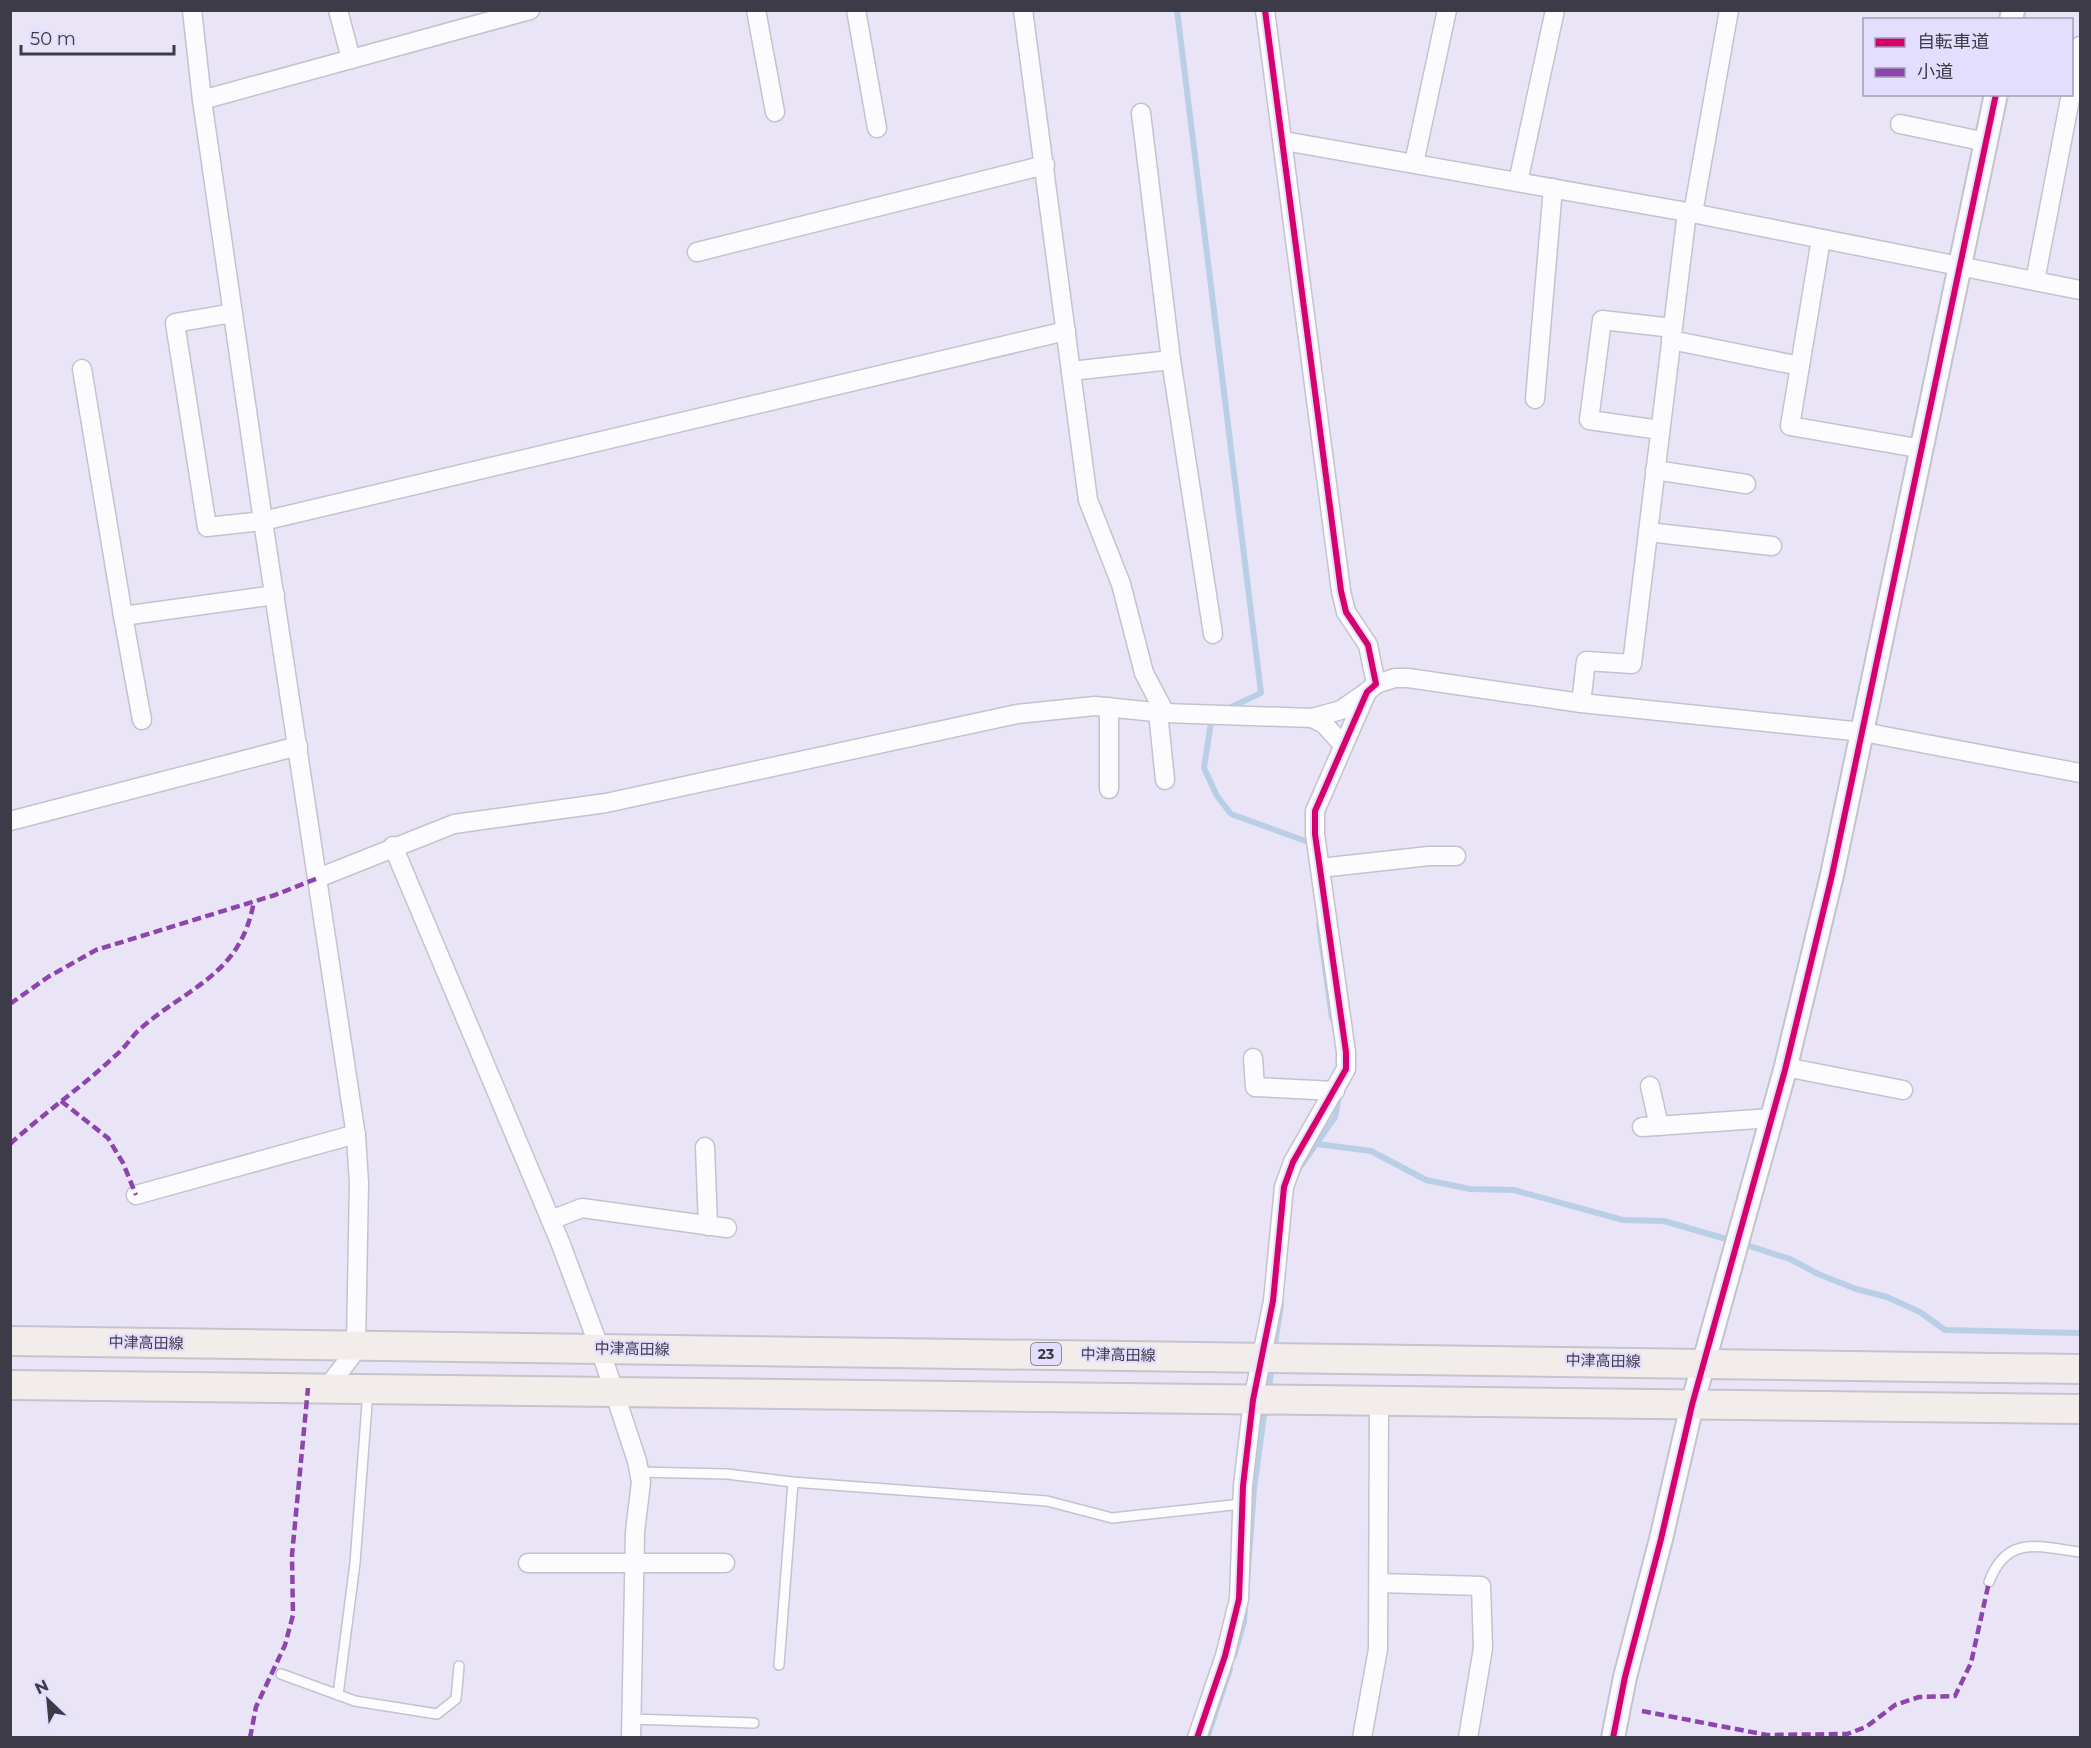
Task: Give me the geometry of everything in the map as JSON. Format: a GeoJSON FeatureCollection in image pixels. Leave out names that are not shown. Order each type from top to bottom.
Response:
{"type":"FeatureCollection","features":[{"type":"Feature","properties":{"kind":"main road","name":"中津高田線"},"geometry":{"type":"LineString","coordinates":[[10,1341],[2080,1369]]}},
{"type":"Feature","properties":{"kind":"main road"},"geometry":{"type":"LineString","coordinates":[[10,1385],[2080,1409]]}},
{"type":"Feature","properties":{"kind":"street"},"geometry":{"type":"LineString","coordinates":[[192,10],[202,99],[263,521],[356,1134],[359,1183],[356,1345],[353,1354],[326,1389]]}},
{"type":"Feature","properties":{"kind":"street"},"geometry":{"type":"LineString","coordinates":[[338,10],[351,59]]}},
{"type":"Feature","properties":{"kind":"street"},"geometry":{"type":"LineString","coordinates":[[202,99],[530,10]]}},
{"type":"Feature","properties":{"kind":"street"},"geometry":{"type":"LineString","coordinates":[[756,10],[775,112]]}},
{"type":"Feature","properties":{"kind":"street"},"geometry":{"type":"LineString","coordinates":[[856,10],[877,128]]}},
{"type":"Feature","properties":{"kind":"street"},"geometry":{"type":"LineString","coordinates":[[1023,10],[1088,500],[1121,584],[1144,673],[1161,713],[1165,780]]}},
{"type":"Feature","properties":{"kind":"street"},"geometry":{"type":"LineString","coordinates":[[1197,1737],[1234,1620],[1241,1562],[1242,1504],[1253,1400],[1273,1301],[1284,1187],[1293,1162],[1344,1075],[1347,1060],[1315,834],[1315,811],[1372,688],[1368,645],[1346,612],[1341,591],[1284,141],[1265,10]]}},
{"type":"Feature","properties":{"kind":"street"},"geometry":{"type":"LineString","coordinates":[[1414,163],[1447,10]]}},
{"type":"Feature","properties":{"kind":"street"},"geometry":{"type":"LineString","coordinates":[[1518,182],[1555,10]]}},
{"type":"Feature","properties":{"kind":"street"},"geometry":{"type":"LineString","coordinates":[[1581,702],[1586,661],[1632,664],[1672,334],[1690,212],[1729,10]]}},
{"type":"Feature","properties":{"kind":"street"},"geometry":{"type":"LineString","coordinates":[[2073,83],[2080,46]]}},
{"type":"Feature","properties":{"kind":"street"},"geometry":{"type":"LineString","coordinates":[[1612,1737],[1692,1405],[1772,1118],[1832,875],[1996,96]]}},
{"type":"Feature","properties":{"kind":"street"},"geometry":{"type":"LineString","coordinates":[[2035,281],[2071,96]]}},
{"type":"Feature","properties":{"kind":"street"},"geometry":{"type":"LineString","coordinates":[[1140,113],[1172,360],[1213,634]]}},
{"type":"Feature","properties":{"kind":"street"},"geometry":{"type":"LineString","coordinates":[[1900,124],[1986,142]]}},
{"type":"Feature","properties":{"kind":"street"},"geometry":{"type":"LineString","coordinates":[[1284,141],[1690,212],[2080,290]]}},
{"type":"Feature","properties":{"kind":"street"},"geometry":{"type":"LineString","coordinates":[[697,252],[1045,165]]}},
{"type":"Feature","properties":{"kind":"street"},"geometry":{"type":"LineString","coordinates":[[1535,399],[1553,188]]}},
{"type":"Feature","properties":{"kind":"street"},"geometry":{"type":"LineString","coordinates":[[1821,239],[1790,426],[1923,449]]}},
{"type":"Feature","properties":{"kind":"street"},"geometry":{"type":"LineString","coordinates":[[233,313],[175,323],[207,527],[263,521],[1066,331]]}},
{"type":"Feature","properties":{"kind":"street"},"geometry":{"type":"LineString","coordinates":[[1660,430],[1589,420],[1602,320],[1672,334],[1800,366]]}},
{"type":"Feature","properties":{"kind":"street"},"geometry":{"type":"LineString","coordinates":[[1071,371],[1172,360]]}},
{"type":"Feature","properties":{"kind":"street"},"geometry":{"type":"LineString","coordinates":[[82,369],[142,720]]}},
{"type":"Feature","properties":{"kind":"street"},"geometry":{"type":"LineString","coordinates":[[1656,470],[1746,484]]}},
{"type":"Feature","properties":{"kind":"street"},"geometry":{"type":"LineString","coordinates":[[1648,532],[1772,546]]}},
{"type":"Feature","properties":{"kind":"street"},"geometry":{"type":"LineString","coordinates":[[123,616],[274,595]]}},
{"type":"Feature","properties":{"kind":"street"},"geometry":{"type":"LineString","coordinates":[[318,878],[393,846],[454,824],[606,803],[995,718],[1047,709],[1109,707],[1161,713],[1312,718],[1341,710],[1372,688],[1395,678],[1581,702],[1863,732],[2080,773]]}},
{"type":"Feature","properties":{"kind":"street"},"geometry":{"type":"LineString","coordinates":[[1109,707],[1109,789]]}},
{"type":"Feature","properties":{"kind":"street"},"geometry":{"type":"LineString","coordinates":[[1312,718],[1324,724],[1344,745]]}},
{"type":"Feature","properties":{"kind":"street"},"geometry":{"type":"LineString","coordinates":[[10,821],[298,746]]}},
{"type":"Feature","properties":{"kind":"street"},"geometry":{"type":"LineString","coordinates":[[393,846],[551,1220],[615,1392],[639,1473],[641,1482],[636,1524],[631,1728]]}},
{"type":"Feature","properties":{"kind":"street"},"geometry":{"type":"LineString","coordinates":[[1320,868],[1429,856],[1456,856]]}},
{"type":"Feature","properties":{"kind":"street"},"geometry":{"type":"LineString","coordinates":[[1253,1058],[1255,1087],[1335,1091]]}},
{"type":"Feature","properties":{"kind":"street"},"geometry":{"type":"LineString","coordinates":[[1785,1067],[1903,1090]]}},
{"type":"Feature","properties":{"kind":"street"},"geometry":{"type":"LineString","coordinates":[[1650,1086],[1650,1127],[1772,1118]]}},
{"type":"Feature","properties":{"kind":"street"},"geometry":{"type":"LineString","coordinates":[[136,1195],[356,1134]]}},
{"type":"Feature","properties":{"kind":"street"},"geometry":{"type":"LineString","coordinates":[[705,1147],[708,1226]]}},
{"type":"Feature","properties":{"kind":"street"},"geometry":{"type":"LineString","coordinates":[[551,1220],[582,1208],[727,1228]]}},
{"type":"Feature","properties":{"kind":"street"},"geometry":{"type":"LineString","coordinates":[[1362,1737],[1378,1649],[1379,1401]]}},
{"type":"Feature","properties":{"kind":"street"},"geometry":{"type":"LineString","coordinates":[[528,1563],[725,1563]]}},
{"type":"Feature","properties":{"kind":"street"},"geometry":{"type":"LineString","coordinates":[[1380,1583],[1481,1586],[1483,1648],[1468,1737]]}},
{"type":"Feature","properties":{"kind":"lane"},"geometry":{"type":"LineString","coordinates":[[338,1695],[355,1563],[368,1389]]}},
{"type":"Feature","properties":{"kind":"lane"},"geometry":{"type":"LineString","coordinates":[[639,1473],[727,1474],[793,1482],[1047,1501],[1112,1518],[1242,1504]]}},
{"type":"Feature","properties":{"kind":"lane"},"geometry":{"type":"LineString","coordinates":[[778,1665],[793,1482]]}},
{"type":"Feature","properties":{"kind":"lane"},"geometry":{"type":"LineString","coordinates":[[1989,1582],[1993,1572],[2008,1551],[2022,1546],[2080,1552]]}},
{"type":"Feature","properties":{"kind":"lane"},"geometry":{"type":"LineString","coordinates":[[281,1674],[338,1695],[393,1708],[437,1714],[456,1699],[459,1666]]}},
{"type":"Feature","properties":{"kind":"lane"},"geometry":{"type":"LineString","coordinates":[[631,1728],[754,1723]]}},
{"type":"Feature","properties":{"kind":"waterway"},"geometry":{"type":"LineString","coordinates":[[1177,10],[1261,693],[1227,709]]}},
{"type":"Feature","properties":{"kind":"waterway"},"geometry":{"type":"LineString","coordinates":[[1212,716],[1204,768],[1217,796],[1231,814],[1308,842],[1310,846]]}},
{"type":"Feature","properties":{"kind":"waterway"},"geometry":{"type":"LineString","coordinates":[[1319,924],[1332,1018]]}},
{"type":"Feature","properties":{"kind":"waterway"},"geometry":{"type":"LineString","coordinates":[[1298,1170],[1335,1117],[1340,1091]]}},
{"type":"Feature","properties":{"kind":"waterway"},"geometry":{"type":"LineString","coordinates":[[1317,1144],[1371,1151],[1426,1180],[1470,1189],[1514,1190],[1623,1220],[1664,1221],[1733,1241]]}},
{"type":"Feature","properties":{"kind":"waterway"},"geometry":{"type":"LineString","coordinates":[[1743,1244],[1790,1259],[1818,1274],[1856,1289],[1887,1297],[1920,1312],[1945,1330],[2080,1333]]}},
{"type":"Feature","properties":{"kind":"waterway"},"geometry":{"type":"LineString","coordinates":[[1274,1351],[1281,1305]]}},
{"type":"Feature","properties":{"kind":"waterway"},"geometry":{"type":"LineString","coordinates":[[1268,1392],[1272,1367]]}},
{"type":"Feature","properties":{"kind":"waterway"},"geometry":{"type":"LineString","coordinates":[[1234,1656],[1244,1622],[1254,1489],[1265,1408]]}},
{"type":"Feature","properties":{"kind":"waterway"},"geometry":{"type":"LineString","coordinates":[[1207,1738],[1230,1669]]}},
{"type":"Feature","properties":{"kind":"marked path"},"geometry":{"type":"LineString","coordinates":[[10,1004],[48,977],[96,950],[275,895],[318,878]]}},
{"type":"Feature","properties":{"kind":"marked path"},"geometry":{"type":"LineString","coordinates":[[10,1144],[122,1050],[140,1029],[210,977],[225,963],[238,946],[254,901]]}},
{"type":"Feature","properties":{"kind":"marked path"},"geometry":{"type":"LineString","coordinates":[[61,1101],[108,1138],[123,1163],[136,1195]]}},
{"type":"Feature","properties":{"kind":"marked path"},"geometry":{"type":"LineString","coordinates":[[250,1738],[256,1707],[285,1645],[293,1615],[292,1555],[308,1388]]}},
{"type":"Feature","properties":{"kind":"marked path"},"geometry":{"type":"LineString","coordinates":[[1642,1711],[1767,1735],[1847,1734],[1866,1727],[1895,1705],[1919,1697],[1955,1696],[1971,1663],[1989,1582]]}},
{"type":"Feature","properties":{"kind":"cycle path"},"geometry":{"type":"LineString","coordinates":[[1197,1738],[1225,1656],[1239,1599],[1243,1486],[1253,1400],[1273,1301],[1284,1187],[1293,1162],[1346,1069],[1346,1052],[1315,834],[1315,811],[1367,692],[1376,684],[1368,645],[1346,612],[1341,591],[1265,10]]}},
{"type":"Feature","properties":{"kind":"cycle path"},"geometry":{"type":"LineString","coordinates":[[1613,1738],[1625,1677],[1661,1539],[1692,1405],[1785,1070],[1832,875],[1996,96]]}}]}
